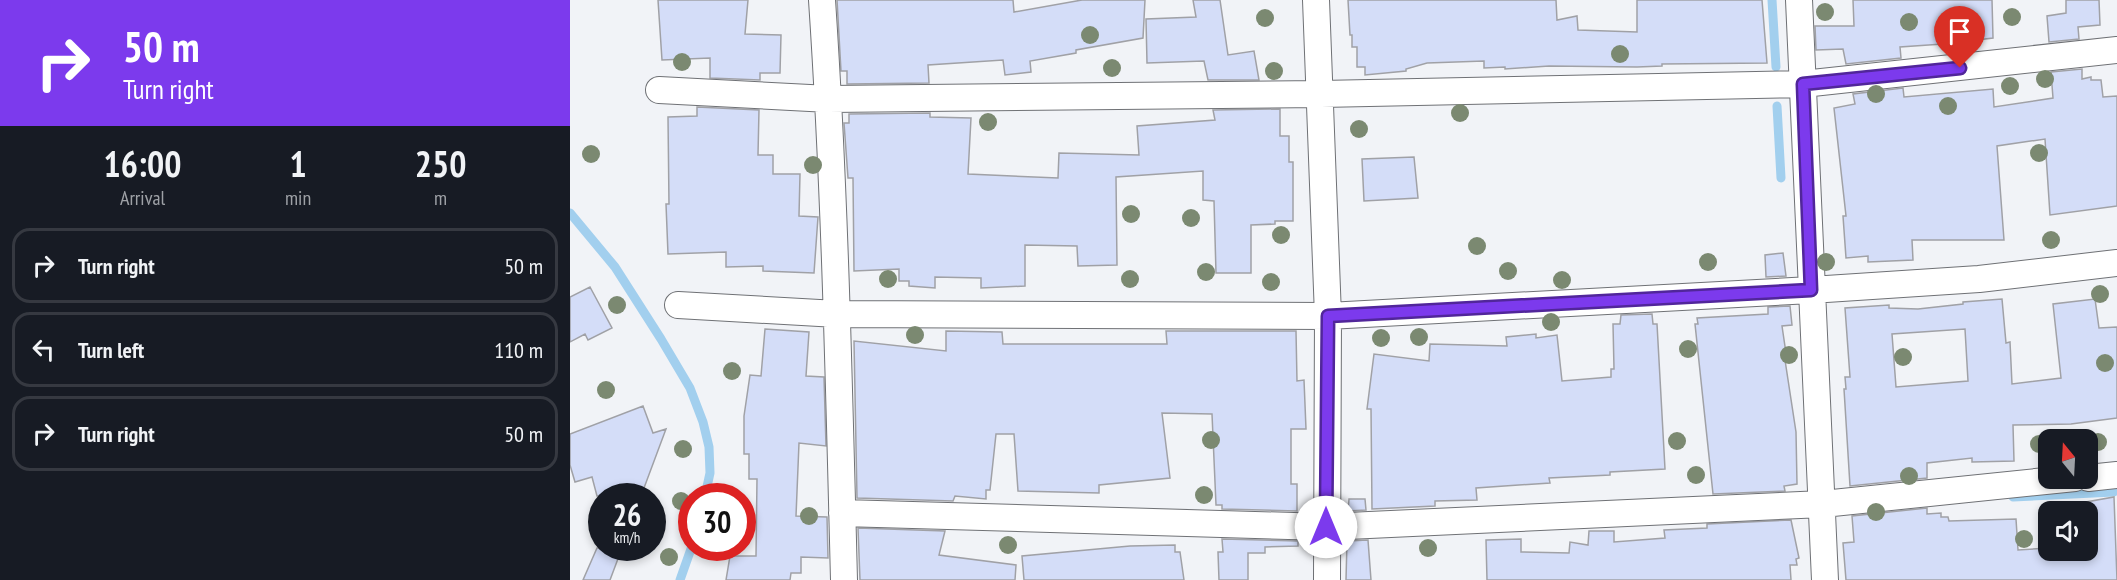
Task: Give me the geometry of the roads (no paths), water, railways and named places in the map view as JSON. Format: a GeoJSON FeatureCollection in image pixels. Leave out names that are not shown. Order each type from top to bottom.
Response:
{"type":"FeatureCollection","features":[{"type":"Feature","properties":{"kind":"street"},"geometry":{"type":"LineString","coordinates":[[822,0],[829,99],[844,580]]}},
{"type":"Feature","properties":{"kind":"street"},"geometry":{"type":"LineString","coordinates":[[1316,0],[1328,316],[1327,580]]}},
{"type":"Feature","properties":{"kind":"street"},"geometry":{"type":"LineString","coordinates":[[1799,0],[1825,580]]}},
{"type":"Feature","properties":{"kind":"street"},"geometry":{"type":"LineString","coordinates":[[659,90],[829,99],[1321,94],[1803,84],[2117,50]]}},
{"type":"Feature","properties":{"kind":"street"},"geometry":{"type":"LineString","coordinates":[[678,304],[837,314],[1328,316],[1979,279],[2117,263]]}},
{"type":"Feature","properties":{"kind":"street"},"geometry":{"type":"LineString","coordinates":[[2098,477],[2117,475]]}},
{"type":"Feature","properties":{"kind":"street"},"geometry":{"type":"LineString","coordinates":[[842,513],[1326,527],[1822,504],[2038,482]]}},
{"type":"Feature","properties":{"kind":"waterway"},"geometry":{"type":"LineString","coordinates":[[1772,0],[1776,67]]}},
{"type":"Feature","properties":{"kind":"waterway"},"geometry":{"type":"LineString","coordinates":[[1777,106],[1781,178]]}},
{"type":"Feature","properties":{"kind":"waterway"},"geometry":{"type":"LineString","coordinates":[[570,213],[615,267],[690,388],[703,422],[709,447],[710,473],[708,483]]}},
{"type":"Feature","properties":{"kind":"waterway"},"geometry":{"type":"LineString","coordinates":[[2013,497],[2114,492]]}},
{"type":"Feature","properties":{"kind":"waterway"},"geometry":{"type":"LineString","coordinates":[[680,580],[687,561]]}}]}
